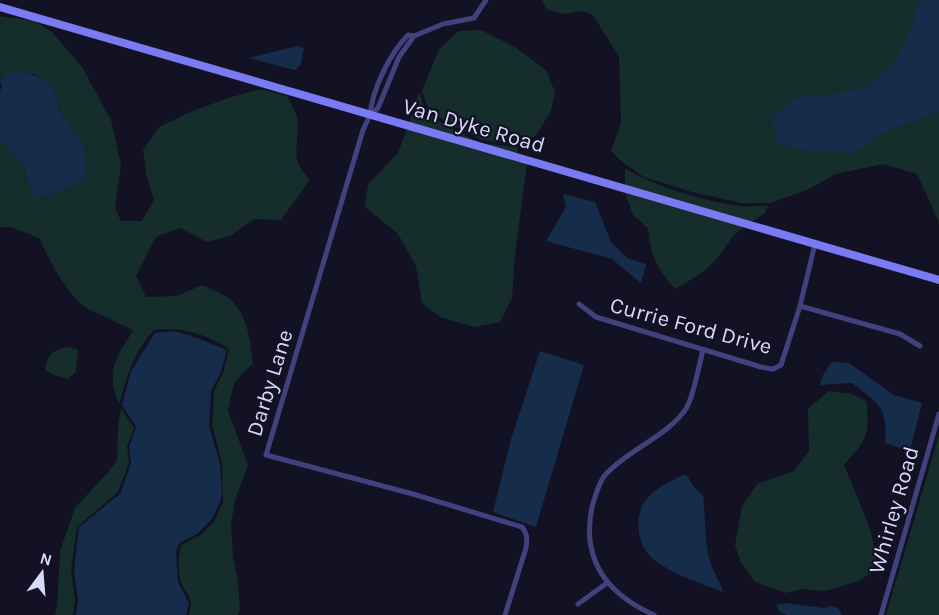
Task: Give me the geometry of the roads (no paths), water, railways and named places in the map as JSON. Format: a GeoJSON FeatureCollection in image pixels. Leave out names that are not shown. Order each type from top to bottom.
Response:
{"type":"FeatureCollection","features":[{"type":"Feature","properties":{"kind":"main road","name":"Van Dyke Road"},"geometry":{"type":"LineString","coordinates":[[0,7],[939,280]]}},
{"type":"Feature","properties":{"kind":"street"},"geometry":{"type":"LineString","coordinates":[[370,115],[378,108],[399,57],[414,36],[443,24],[474,18],[486,0]]}},
{"type":"Feature","properties":{"kind":"street","name":"Darby Lane"},"geometry":{"type":"LineString","coordinates":[[370,115],[348,174],[266,454],[413,494],[522,527],[528,538],[505,615]]}},
{"type":"Feature","properties":{"kind":"street","name":"Currie Ford Drive"},"geometry":{"type":"LineString","coordinates":[[579,304],[596,317],[773,369],[781,365],[800,306],[815,244]]}},
{"type":"Feature","properties":{"kind":"street"},"geometry":{"type":"LineString","coordinates":[[800,306],[900,334],[920,346]]}},
{"type":"Feature","properties":{"kind":"street"},"geometry":{"type":"LineString","coordinates":[[654,615],[628,601],[607,583],[594,554],[589,530],[594,502],[604,475],[627,454],[673,424],[687,406],[703,350]]}},
{"type":"Feature","properties":{"kind":"street","name":"Whirley Road"},"geometry":{"type":"LineString","coordinates":[[881,615],[939,414]]}},
{"type":"Feature","properties":{"kind":"street"},"geometry":{"type":"LineString","coordinates":[[578,604],[607,583]]}},
{"type":"Feature","properties":{"kind":"water"},"geometry":{"type":"Polygon","coordinates":[[[920,0],[939,0],[939,111],[882,133],[853,153],[810,151],[778,144],[772,118],[797,97],[828,95],[866,87],[894,63],[910,32],[920,0]]]}},
{"type":"Feature","properties":{"kind":"water"},"geometry":{"type":"Polygon","coordinates":[[[297,46],[304,48],[301,64],[295,70],[248,58],[297,46]]]}},
{"type":"Feature","properties":{"kind":"water"},"geometry":{"type":"Polygon","coordinates":[[[14,71],[27,73],[45,81],[54,91],[59,111],[75,134],[81,138],[87,159],[85,180],[35,198],[24,168],[0,140],[0,90],[2,88],[0,81],[14,71]]]}},
{"type":"Feature","properties":{"kind":"water"},"geometry":{"type":"Polygon","coordinates":[[[563,194],[595,202],[611,242],[627,258],[646,264],[641,283],[612,259],[546,241],[566,207],[563,194]]]}},
{"type":"Feature","properties":{"kind":"water"},"geometry":{"type":"Polygon","coordinates":[[[175,331],[227,350],[221,372],[211,391],[209,426],[220,464],[222,491],[220,502],[212,519],[197,534],[179,543],[176,552],[178,582],[189,604],[186,615],[76,615],[78,601],[74,570],[79,527],[120,494],[131,464],[129,447],[136,427],[122,405],[131,371],[155,333],[175,331]]]}},
{"type":"Feature","properties":{"kind":"water"},"geometry":{"type":"Polygon","coordinates":[[[540,351],[584,365],[536,527],[493,512],[511,439],[540,351]]]}},
{"type":"Feature","properties":{"kind":"water"},"geometry":{"type":"Polygon","coordinates":[[[832,362],[849,363],[894,395],[922,403],[910,451],[885,443],[885,421],[880,407],[852,383],[820,385],[823,375],[832,362]]]}},
{"type":"Feature","properties":{"kind":"water"},"geometry":{"type":"Polygon","coordinates":[[[686,474],[694,487],[703,495],[708,553],[723,592],[686,578],[660,564],[646,551],[639,536],[641,510],[650,495],[672,480],[686,474]]]}},
{"type":"Feature","properties":{"kind":"water"},"geometry":{"type":"Polygon","coordinates":[[[785,603],[824,608],[831,606],[838,608],[842,615],[787,615],[779,611],[776,605],[785,603]]]}}]}
